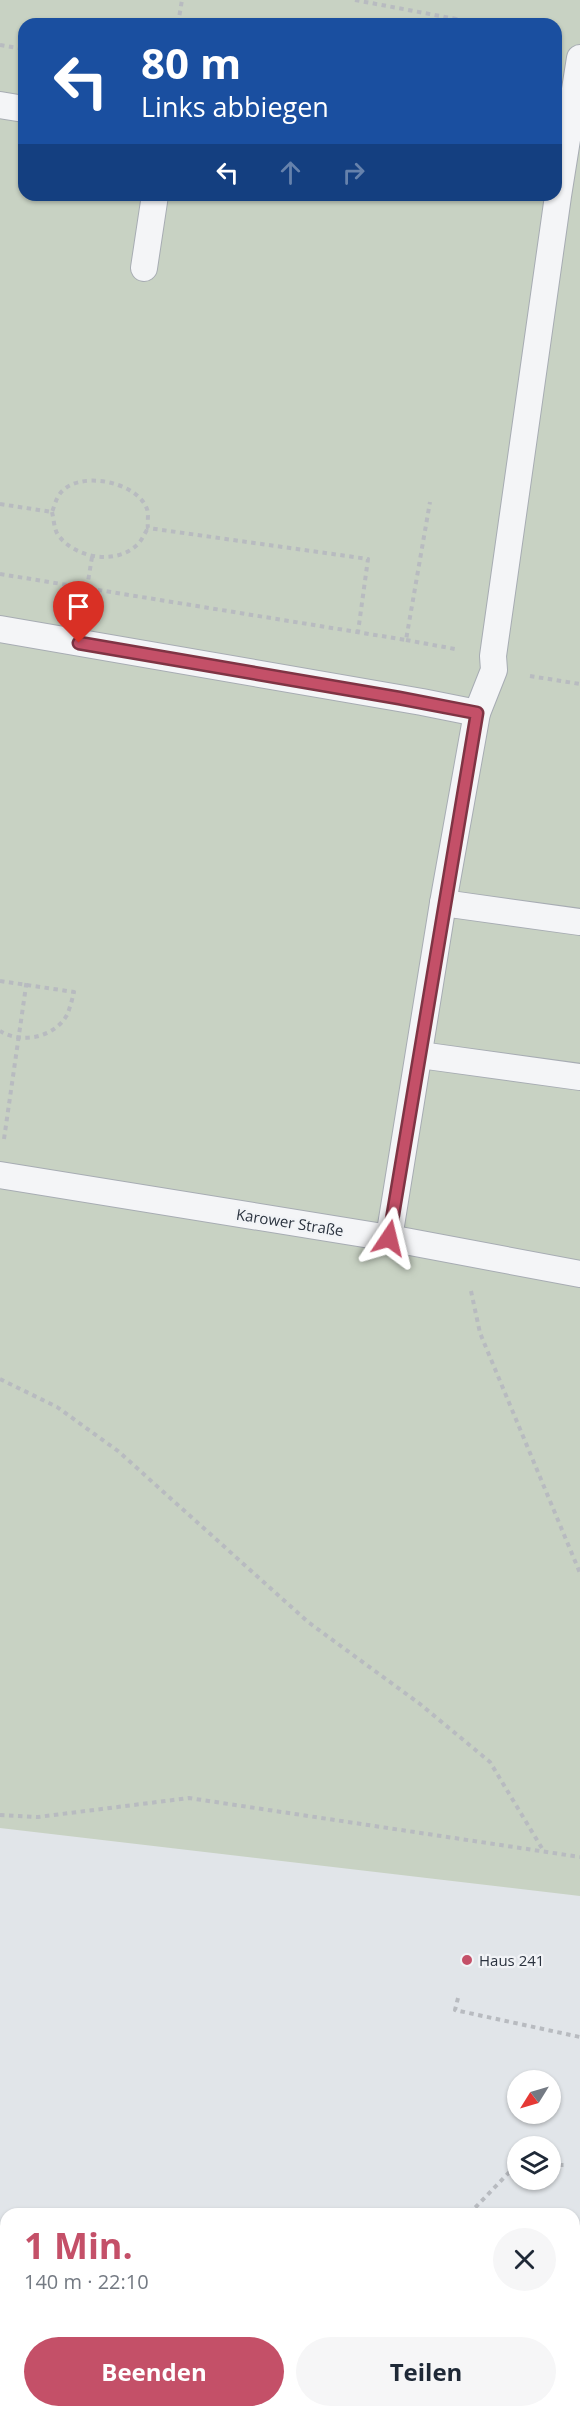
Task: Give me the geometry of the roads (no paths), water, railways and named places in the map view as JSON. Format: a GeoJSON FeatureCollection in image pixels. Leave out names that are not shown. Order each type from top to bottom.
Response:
{"type":"FeatureCollection","features":[{"type":"Feature","properties":{"kind":"lane"},"geometry":{"type":"LineString","coordinates":[[562,161],[580,58]]}},
{"type":"Feature","properties":{"kind":"lane"},"geometry":{"type":"LineString","coordinates":[[0,105],[18,108]]}},
{"type":"Feature","properties":{"kind":"lane"},"geometry":{"type":"LineString","coordinates":[[144,268],[153,201]]}},
{"type":"Feature","properties":{"kind":"lane"},"geometry":{"type":"LineString","coordinates":[[389,1238],[443,903],[477,713],[493,663],[555,201]]}},
{"type":"Feature","properties":{"kind":"lane"},"geometry":{"type":"LineString","coordinates":[[0,629],[477,713]]}},
{"type":"Feature","properties":{"kind":"lane"},"geometry":{"type":"LineString","coordinates":[[443,903],[580,922]]}},
{"type":"Feature","properties":{"kind":"lane"},"geometry":{"type":"LineString","coordinates":[[420,1054],[580,1077]]}},
{"type":"Feature","properties":{"kind":"lane","name":"Karower Straße"},"geometry":{"type":"LineString","coordinates":[[0,1175],[389,1238],[580,1274]]}},
{"type":"Feature","properties":{"kind":"place","name":"Haus 241"},"geometry":{"type":"Point","coordinates":[467,1960]}}]}
